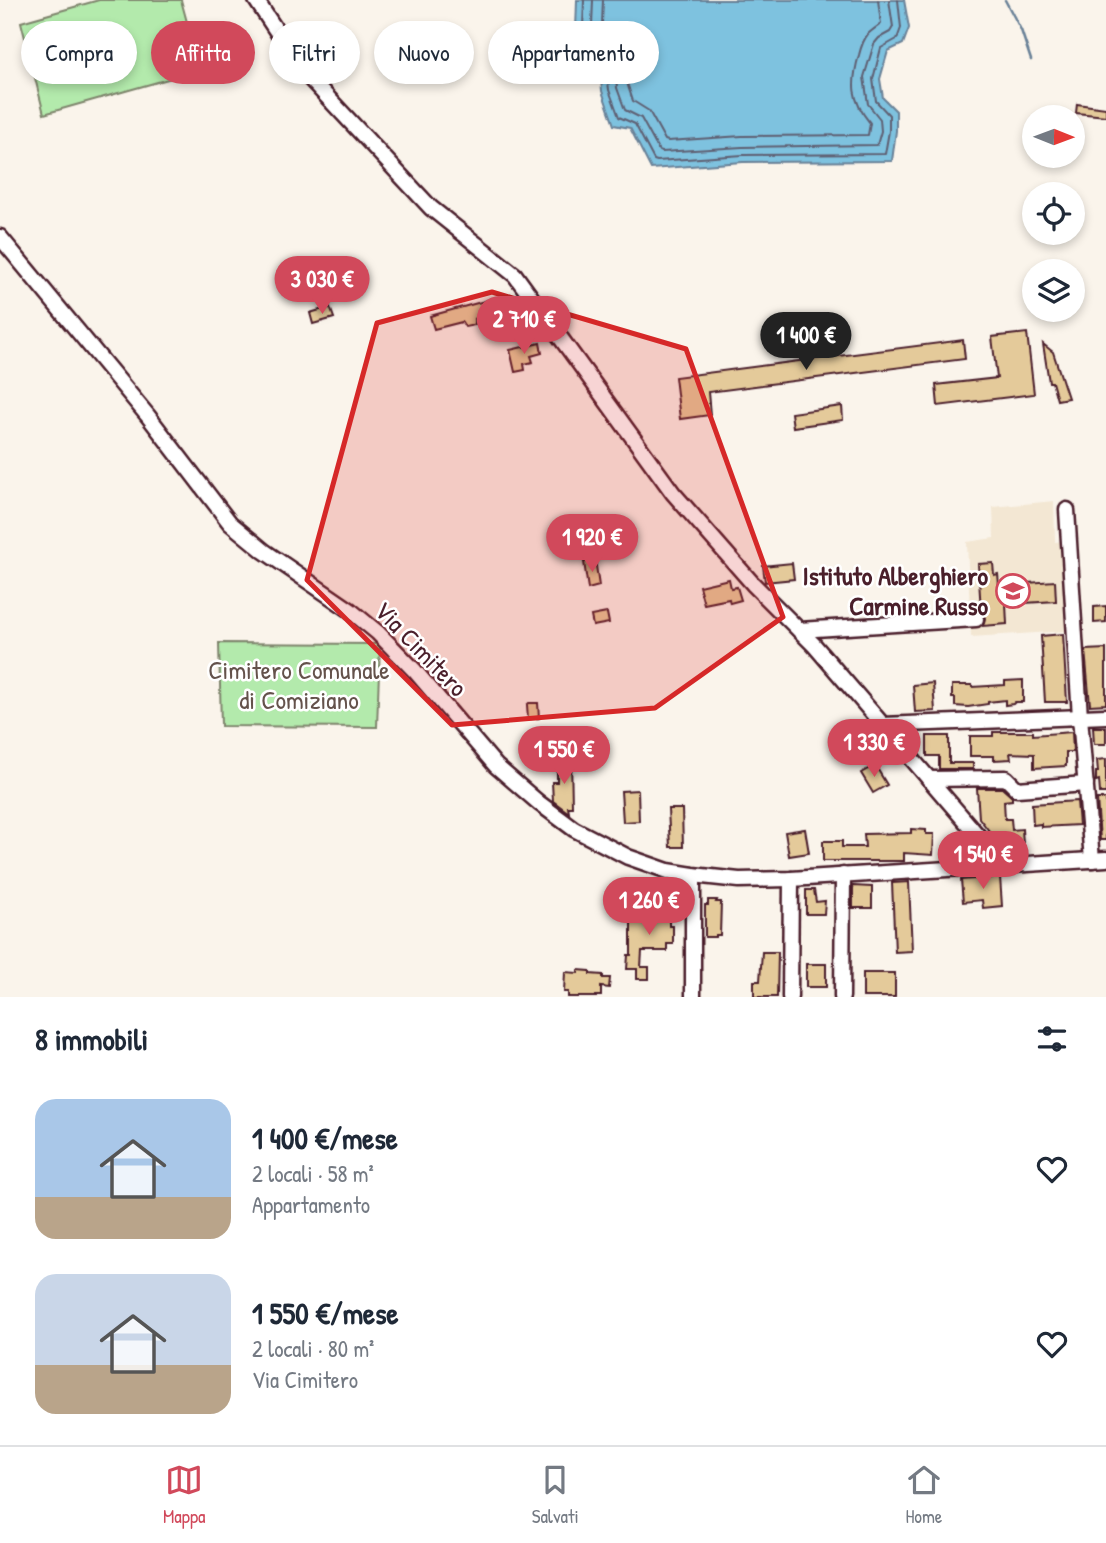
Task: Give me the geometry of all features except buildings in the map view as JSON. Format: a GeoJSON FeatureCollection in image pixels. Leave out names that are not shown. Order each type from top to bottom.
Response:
{"type":"FeatureCollection","features":[{"type":"Feature","properties":{"kind":"street"},"geometry":{"type":"LineString","coordinates":[[256,0],[303,71],[431,208],[515,275],[673,493],[753,584],[799,630],[1004,866]]}},
{"type":"Feature","properties":{"kind":"street","name":"Via Cimitero"},"geometry":{"type":"LineString","coordinates":[[0,237],[148,416],[230,523],[264,551],[350,610],[378,633],[415,671],[496,766],[574,829],[628,858],[668,871],[739,880],[1099,859]]}},
{"type":"Feature","properties":{"kind":"street"},"geometry":{"type":"LineString","coordinates":[[1067,510],[1086,784],[1099,859]]}},
{"type":"Feature","properties":{"kind":"street"},"geometry":{"type":"LineString","coordinates":[[799,630],[975,619]]}},
{"type":"Feature","properties":{"kind":"street"},"geometry":{"type":"LineString","coordinates":[[882,724],[1106,716]]}},
{"type":"Feature","properties":{"kind":"street"},"geometry":{"type":"LineString","coordinates":[[929,779],[1006,778],[1017,789],[1086,784]]}},
{"type":"Feature","properties":{"kind":"street"},"geometry":{"type":"LineString","coordinates":[[842,997],[843,875]]}},
{"type":"Feature","properties":{"kind":"street"},"geometry":{"type":"LineString","coordinates":[[693,876],[693,997]]}},
{"type":"Feature","properties":{"kind":"street"},"geometry":{"type":"LineString","coordinates":[[790,997],[791,879]]}},
{"type":"Feature","properties":{"kind":"highlighted area"},"geometry":{"type":"Polygon","coordinates":[[[492,292],[686,349],[783,617],[655,708],[452,725],[307,580],[377,323],[492,292]]]}},
{"type":"Feature","properties":{"kind":"shaded area"},"geometry":{"type":"Polygon","coordinates":[[[1054,501],[1055,542],[1064,541],[1068,631],[971,637],[967,542],[994,538],[993,507],[1054,501]]]}},
{"type":"Feature","properties":{"kind":"green space"},"geometry":{"type":"Polygon","coordinates":[[[99,0],[181,0],[187,21],[151,21],[151,84],[44,114],[36,84],[137,84],[137,21],[25,21],[99,0]]]}},
{"type":"Feature","properties":{"kind":"green space","name":"Cimitero Comunale di Comiziano"},"geometry":{"type":"Polygon","coordinates":[[[219,643],[380,644],[377,727],[221,726],[219,643]]]}},
{"type":"Feature","properties":{"kind":"water"},"geometry":{"type":"Polygon","coordinates":[[[577,0],[904,0],[909,28],[903,44],[888,51],[880,79],[883,98],[896,111],[892,161],[743,162],[651,169],[630,128],[614,125],[601,84],[659,84],[659,21],[576,21],[577,0]]]}},
{"type":"Feature","properties":{"kind":"waterway"},"geometry":{"type":"LineString","coordinates":[[1005,0],[1021,30],[1031,60]]}},
{"type":"Feature","properties":{"kind":"place","name":"Istituto Alberghiero Carmine Russo"},"geometry":{"type":"Point","coordinates":[1013,591]}}]}
